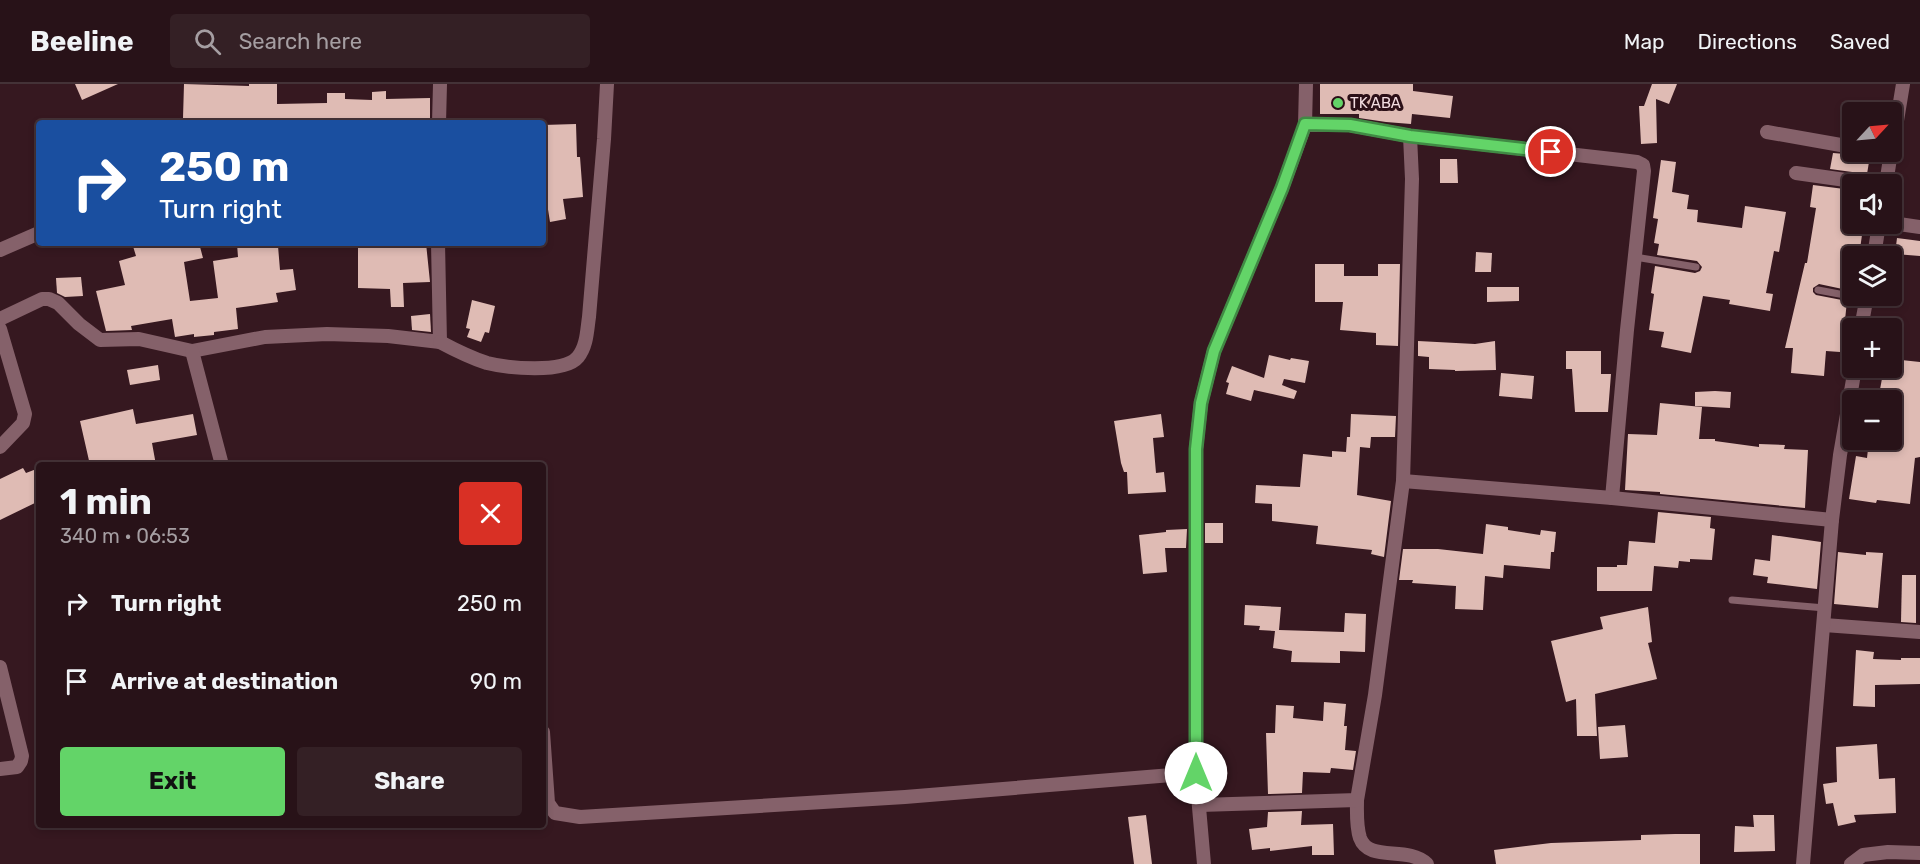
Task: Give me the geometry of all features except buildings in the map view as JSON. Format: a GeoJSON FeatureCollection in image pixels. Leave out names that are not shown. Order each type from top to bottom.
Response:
{"type":"FeatureCollection","features":[{"type":"Feature","properties":{"kind":"street"},"geometry":{"type":"LineString","coordinates":[[438,120],[440,84]]}},
{"type":"Feature","properties":{"kind":"street"},"geometry":{"type":"LineString","coordinates":[[0,319],[42,299],[50,299],[58,303],[79,324],[100,340],[139,339],[192,351],[265,337],[327,334],[388,336],[440,342],[470,357],[490,363],[514,367],[561,367],[579,356],[585,342],[607,84]]}},
{"type":"Feature","properties":{"kind":"street"},"geometry":{"type":"LineString","coordinates":[[1204,864],[1196,773],[1196,449],[1201,403],[1214,351],[1282,188],[1305,124],[1306,84]]}},
{"type":"Feature","properties":{"kind":"street"},"geometry":{"type":"LineString","coordinates":[[1899,102],[1903,84]]}},
{"type":"Feature","properties":{"kind":"street"},"geometry":{"type":"LineString","coordinates":[[1305,124],[1350,125],[1410,136],[1637,162],[1642,165],[1644,171],[1612,498]]}},
{"type":"Feature","properties":{"kind":"street"},"geometry":{"type":"LineString","coordinates":[[1767,132],[1842,145]]}},
{"type":"Feature","properties":{"kind":"street"},"geometry":{"type":"LineString","coordinates":[[1410,136],[1412,179],[1403,481],[1375,695],[1357,800],[1359,836],[1364,845],[1378,852],[1412,854],[1420,857],[1427,864]]}},
{"type":"Feature","properties":{"kind":"street"},"geometry":{"type":"LineString","coordinates":[[1796,173],[1842,179]]}},
{"type":"Feature","properties":{"kind":"street"},"geometry":{"type":"LineString","coordinates":[[1902,224],[1920,227]]}},
{"type":"Feature","properties":{"kind":"street"},"geometry":{"type":"LineString","coordinates":[[0,250],[36,234]]}},
{"type":"Feature","properties":{"kind":"street"},"geometry":{"type":"LineString","coordinates":[[438,246],[440,342]]}},
{"type":"Feature","properties":{"kind":"street"},"geometry":{"type":"LineString","coordinates":[[0,328],[25,414],[23,423],[0,447]]}},
{"type":"Feature","properties":{"kind":"street"},"geometry":{"type":"LineString","coordinates":[[192,351],[221,462]]}},
{"type":"Feature","properties":{"kind":"street"},"geometry":{"type":"LineString","coordinates":[[1803,864],[1832,520],[1853,378]]}},
{"type":"Feature","properties":{"kind":"street"},"geometry":{"type":"LineString","coordinates":[[1403,481],[1612,498],[1832,520]]}},
{"type":"Feature","properties":{"kind":"street"},"geometry":{"type":"LineString","coordinates":[[1824,625],[1920,632]]}},
{"type":"Feature","properties":{"kind":"street"},"geometry":{"type":"LineString","coordinates":[[0,667],[21,756],[19,765],[14,768],[0,769]]}},
{"type":"Feature","properties":{"kind":"street"},"geometry":{"type":"LineString","coordinates":[[546,775],[548,803],[555,813],[580,817],[905,797],[1196,773]]}},
{"type":"Feature","properties":{"kind":"street"},"geometry":{"type":"LineString","coordinates":[[1200,805],[1357,800]]}},
{"type":"Feature","properties":{"kind":"street"},"geometry":{"type":"LineString","coordinates":[[1851,864],[1863,855],[1888,852],[1920,853]]}},
{"type":"Feature","properties":{"kind":"lane"},"geometry":{"type":"LineString","coordinates":[[1635,257],[1696,267]]}},
{"type":"Feature","properties":{"kind":"lane"},"geometry":{"type":"LineString","coordinates":[[1818,290],[1842,293]]}},
{"type":"Feature","properties":{"kind":"lane"},"geometry":{"type":"LineString","coordinates":[[1732,600],[1825,608]]}},
{"type":"Feature","properties":{"kind":"place","name":"TK ABA"},"geometry":{"type":"Point","coordinates":[1338,103]}},
{"type":"Feature","properties":{"kind":"route"},"geometry":{"type":"LineString","coordinates":[[1196,773],[1196,449],[1201,403],[1214,351],[1282,188],[1305,124],[1350,125],[1410,136],[1551,152]]}}]}
